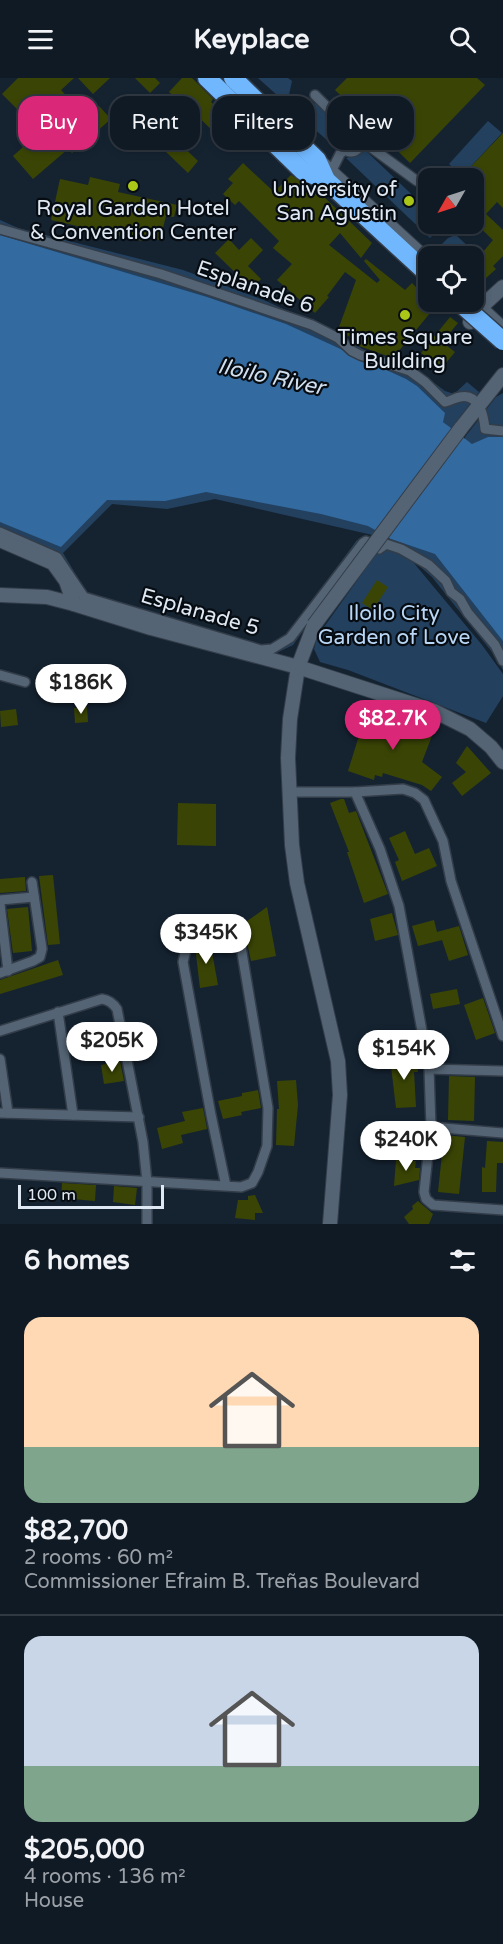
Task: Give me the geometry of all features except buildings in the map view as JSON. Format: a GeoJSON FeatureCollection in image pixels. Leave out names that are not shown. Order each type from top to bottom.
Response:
{"type":"FeatureCollection","features":[{"type":"Feature","properties":{"kind":"highway"},"geometry":{"type":"LineString","coordinates":[[207,78],[319,171]]}},
{"type":"Feature","properties":{"kind":"highway"},"geometry":{"type":"LineString","coordinates":[[233,78],[319,171],[418,265]]}},
{"type":"Feature","properties":{"kind":"highway"},"geometry":{"type":"LineString","coordinates":[[470,312],[503,341]]}},
{"type":"Feature","properties":{"kind":"main road"},"geometry":{"type":"LineString","coordinates":[[319,171],[418,253]]}},
{"type":"Feature","properties":{"kind":"main road"},"geometry":{"type":"LineString","coordinates":[[319,171],[418,274]]}},
{"type":"Feature","properties":{"kind":"main road"},"geometry":{"type":"LineString","coordinates":[[484,299],[503,287]]}},
{"type":"Feature","properties":{"kind":"main road"},"geometry":{"type":"LineString","coordinates":[[484,311],[503,329]]}},
{"type":"Feature","properties":{"kind":"main road"},"geometry":{"type":"LineString","coordinates":[[459,312],[503,352]]}},
{"type":"Feature","properties":{"kind":"main road"},"geometry":{"type":"LineString","coordinates":[[470,322],[474,312]]}},
{"type":"Feature","properties":{"kind":"main road"},"geometry":{"type":"LineString","coordinates":[[330,1224],[339,1106],[338,1061],[297,883],[292,845],[290,719],[298,667],[314,625],[478,405],[503,375]]}},
{"type":"Feature","properties":{"kind":"main road"},"geometry":{"type":"LineString","coordinates":[[0,540],[54,563],[66,581],[74,604]]}},
{"type":"Feature","properties":{"kind":"main road"},"geometry":{"type":"LineString","coordinates":[[0,594],[47,597],[74,604],[151,628],[298,667],[434,711],[470,729],[503,762]]}},
{"type":"Feature","properties":{"kind":"street"},"geometry":{"type":"LineString","coordinates":[[315,95],[327,107]]}},
{"type":"Feature","properties":{"kind":"street"},"geometry":{"type":"LineString","coordinates":[[319,171],[344,150]]}},
{"type":"Feature","properties":{"kind":"street"},"geometry":{"type":"LineString","coordinates":[[375,150],[417,181]]}},
{"type":"Feature","properties":{"kind":"street","name":"Esplanade 6"},"geometry":{"type":"LineString","coordinates":[[0,229],[161,274],[312,325],[338,338],[360,356],[410,371],[445,402],[465,397],[478,405]]}},
{"type":"Feature","properties":{"kind":"street"},"geometry":{"type":"LineString","coordinates":[[478,405],[485,417],[486,429],[503,431]]}},
{"type":"Feature","properties":{"kind":"street","name":"Esplanade 5"},"geometry":{"type":"LineString","coordinates":[[0,532],[57,557],[84,597],[261,650],[272,648],[290,638],[333,584],[359,546],[366,541],[379,549],[386,544],[429,565],[446,581],[468,613],[479,623],[495,645],[503,661]]}},
{"type":"Feature","properties":{"kind":"street"},"geometry":{"type":"LineString","coordinates":[[0,675],[25,682]]}},
{"type":"Feature","properties":{"kind":"street"},"geometry":{"type":"LineString","coordinates":[[290,792],[403,789],[415,793],[424,800],[443,841],[452,881],[503,1036]]}},
{"type":"Feature","properties":{"kind":"street"},"geometry":{"type":"LineString","coordinates":[[355,792],[380,849],[399,906],[429,1069],[431,1127],[424,1192],[426,1199],[433,1205],[503,1210]]}},
{"type":"Feature","properties":{"kind":"street"},"geometry":{"type":"LineString","coordinates":[[32,882],[42,949],[40,957],[4,972],[0,902],[34,897]]}},
{"type":"Feature","properties":{"kind":"street"},"geometry":{"type":"LineString","coordinates":[[0,1173],[242,1187],[252,1183],[267,1146],[268,1108],[239,935],[220,924],[197,931],[186,946],[183,962],[226,1186]]}},
{"type":"Feature","properties":{"kind":"street"},"geometry":{"type":"LineString","coordinates":[[0,1031],[102,999],[114,1004],[117,1009],[139,1117],[147,1182],[147,1224]]}},
{"type":"Feature","properties":{"kind":"street"},"geometry":{"type":"LineString","coordinates":[[58,1012],[73,1115]]}},
{"type":"Feature","properties":{"kind":"street"},"geometry":{"type":"LineString","coordinates":[[0,1059],[4,1113],[139,1117]]}},
{"type":"Feature","properties":{"kind":"street"},"geometry":{"type":"LineString","coordinates":[[429,1069],[503,1071]]}},
{"type":"Feature","properties":{"kind":"street"},"geometry":{"type":"LineString","coordinates":[[431,1127],[503,1133]]}},
{"type":"Feature","properties":{"kind":"green space"},"geometry":{"type":"Polygon","coordinates":[[[258,78],[288,78],[292,81],[289,96],[278,96],[258,78]]]}},
{"type":"Feature","properties":{"kind":"green space"},"geometry":{"type":"Polygon","coordinates":[[[315,103],[327,115],[327,140],[315,130],[315,103]]]}},
{"type":"Feature","properties":{"kind":"green space"},"geometry":{"type":"Polygon","coordinates":[[[488,121],[502,133],[469,168],[453,168],[449,164],[488,121]]]}},
{"type":"Feature","properties":{"kind":"green space"},"geometry":{"type":"Polygon","coordinates":[[[365,150],[418,201],[418,227],[346,158],[365,150]]]}},
{"type":"Feature","properties":{"kind":"green space"},"geometry":{"type":"Polygon","coordinates":[[[0,220],[18,228],[183,270],[266,301],[341,336],[371,354],[390,361],[402,359],[445,391],[454,394],[467,382],[479,392],[451,429],[443,422],[443,418],[0,244],[0,220]]]}},
{"type":"Feature","properties":{"kind":"green space"},"geometry":{"type":"Polygon","coordinates":[[[457,236],[468,246],[440,246],[448,238],[457,236]]]}},
{"type":"Feature","properties":{"kind":"green space"},"geometry":{"type":"Polygon","coordinates":[[[503,393],[503,444],[472,444],[465,440],[496,397],[503,393]]]}},
{"type":"Feature","properties":{"kind":"green space","name":"Iloilo City Garden of Love"},"geometry":{"type":"Polygon","coordinates":[[[0,454],[413,525],[503,622],[503,670],[496,657],[432,577],[408,556],[482,645],[503,674],[503,696],[486,723],[348,670],[320,662],[314,649],[317,637],[373,558],[390,539],[215,499],[167,509],[112,504],[63,553],[87,593],[261,647],[276,642],[291,630],[357,540],[364,545],[293,645],[272,655],[86,600],[56,559],[0,534],[0,454]]]}},
{"type":"Feature","properties":{"kind":"water","name":"Iloilo River"},"geometry":{"type":"Polygon","coordinates":[[[0,235],[207,297],[286,324],[417,386],[445,413],[443,422],[472,444],[488,437],[503,437],[503,641],[435,554],[391,539],[368,526],[321,514],[206,492],[165,501],[107,500],[61,547],[0,522],[0,235]]]}},
{"type":"Feature","properties":{"kind":"place","name":"Royal Garden Hotel & Convention Center"},"geometry":{"type":"Point","coordinates":[133,186]}},
{"type":"Feature","properties":{"kind":"place","name":"University of San Agustin"},"geometry":{"type":"Point","coordinates":[409,201]}},
{"type":"Feature","properties":{"kind":"place","name":"Times Square Building"},"geometry":{"type":"Point","coordinates":[405,315]}}]}
